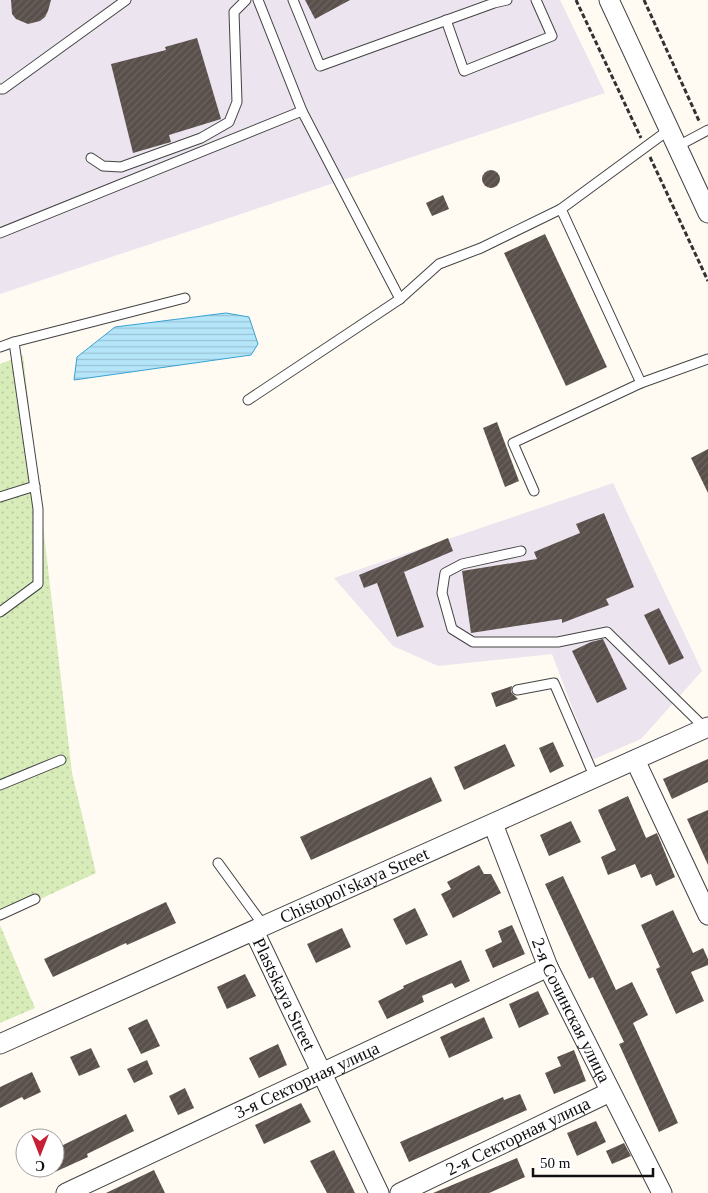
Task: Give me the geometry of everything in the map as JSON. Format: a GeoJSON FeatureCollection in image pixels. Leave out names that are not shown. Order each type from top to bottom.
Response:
{"type":"FeatureCollection","features":[{"type":"Feature","properties":{"kind":"street"},"geometry":{"type":"LineString","coordinates":[[609,0],[708,213]]}},
{"type":"Feature","properties":{"kind":"street","name":"Chistopol'skaya Street"},"geometry":{"type":"LineString","coordinates":[[0,1044],[706,727]]}},
{"type":"Feature","properties":{"kind":"street"},"geometry":{"type":"LineString","coordinates":[[635,760],[708,915]]}},
{"type":"Feature","properties":{"kind":"street","name":"2-я Сочинская улица"},"geometry":{"type":"LineString","coordinates":[[493,824],[548,967],[662,1193]]}},
{"type":"Feature","properties":{"kind":"street","name":"Plastskaya Street"},"geometry":{"type":"LineString","coordinates":[[259,928],[379,1193]]}},
{"type":"Feature","properties":{"kind":"street","name":"3-я Секторная улица"},"geometry":{"type":"LineString","coordinates":[[66,1193],[548,967]]}},
{"type":"Feature","properties":{"kind":"street","name":"2-я Секторная улица"},"geometry":{"type":"LineString","coordinates":[[400,1193],[610,1092]]}},
{"type":"Feature","properties":{"kind":"lane"},"geometry":{"type":"LineString","coordinates":[[0,89],[3,89],[126,0]]}},
{"type":"Feature","properties":{"kind":"lane"},"geometry":{"type":"LineString","coordinates":[[91,158],[103,166],[121,167],[202,138],[229,122],[237,102],[234,12],[246,0]]}},
{"type":"Feature","properties":{"kind":"lane"},"geometry":{"type":"LineString","coordinates":[[258,0],[302,111],[400,299]]}},
{"type":"Feature","properties":{"kind":"lane"},"geometry":{"type":"LineString","coordinates":[[293,0],[320,66],[494,1],[507,0]]}},
{"type":"Feature","properties":{"kind":"lane"},"geometry":{"type":"LineString","coordinates":[[446,20],[464,72],[552,36],[536,0]]}},
{"type":"Feature","properties":{"kind":"lane"},"geometry":{"type":"LineString","coordinates":[[0,232],[302,111]]}},
{"type":"Feature","properties":{"kind":"lane"},"geometry":{"type":"LineString","coordinates":[[248,400],[400,299],[439,264],[481,248],[561,209],[670,129]]}},
{"type":"Feature","properties":{"kind":"lane"},"geometry":{"type":"LineString","coordinates":[[678,146],[706,131]]}},
{"type":"Feature","properties":{"kind":"lane"},"geometry":{"type":"LineString","coordinates":[[561,209],[641,383]]}},
{"type":"Feature","properties":{"kind":"lane"},"geometry":{"type":"LineString","coordinates":[[0,347],[185,298]]}},
{"type":"Feature","properties":{"kind":"lane"},"geometry":{"type":"LineString","coordinates":[[0,612],[38,584],[38,509],[14,342]]}},
{"type":"Feature","properties":{"kind":"lane"},"geometry":{"type":"LineString","coordinates":[[534,491],[513,443],[641,383],[708,359]]}},
{"type":"Feature","properties":{"kind":"lane"},"geometry":{"type":"LineString","coordinates":[[0,497],[35,486]]}},
{"type":"Feature","properties":{"kind":"lane"},"geometry":{"type":"LineString","coordinates":[[521,551],[462,564],[445,573],[442,593],[452,629],[472,642],[558,642],[607,632],[706,727]]}},
{"type":"Feature","properties":{"kind":"lane"},"geometry":{"type":"LineString","coordinates":[[517,690],[554,683],[595,778]]}},
{"type":"Feature","properties":{"kind":"lane"},"geometry":{"type":"LineString","coordinates":[[0,785],[61,760]]}},
{"type":"Feature","properties":{"kind":"lane"},"geometry":{"type":"LineString","coordinates":[[218,863],[259,928]]}},
{"type":"Feature","properties":{"kind":"lane"},"geometry":{"type":"LineString","coordinates":[[0,915],[35,898]]}},
{"type":"Feature","properties":{"kind":"path"},"geometry":{"type":"LineString","coordinates":[[644,0],[706,131]]}},
{"type":"Feature","properties":{"kind":"shaded area"},"geometry":{"type":"Polygon","coordinates":[[[0,0],[560,0],[605,93],[0,294],[0,0]]]}},
{"type":"Feature","properties":{"kind":"shaded area"},"geometry":{"type":"Polygon","coordinates":[[[613,483],[702,671],[641,739],[592,760],[552,654],[438,666],[393,646],[334,578],[613,483]]]}},
{"type":"Feature","properties":{"kind":"green space"},"geometry":{"type":"Polygon","coordinates":[[[23,355],[72,773],[96,873],[0,918],[0,364],[23,355]]]}},
{"type":"Feature","properties":{"kind":"green space"},"geometry":{"type":"Polygon","coordinates":[[[0,925],[35,1008],[0,1023],[0,925]]]}},
{"type":"Feature","properties":{"kind":"water"},"geometry":{"type":"Polygon","coordinates":[[[226,313],[249,317],[258,344],[251,355],[74,380],[77,357],[115,327],[226,313]]]}},
{"type":"Feature","properties":{"kind":"building"},"geometry":{"type":"Polygon","coordinates":[[[11,0],[51,0],[45,17],[40,21],[28,24],[16,19],[12,14],[11,0]]]}},
{"type":"Feature","properties":{"kind":"building"},"geometry":{"type":"Polygon","coordinates":[[[305,0],[350,0],[315,19],[305,0]]]}},
{"type":"Feature","properties":{"kind":"building"},"geometry":{"type":"Polygon","coordinates":[[[197,38],[221,119],[169,135],[171,142],[133,153],[111,64],[166,50],[165,47],[197,38]]]}},
{"type":"Feature","properties":{"kind":"building"},"geometry":{"type":"Polygon","coordinates":[[[491,170],[499,175],[500,179],[495,187],[491,188],[483,183],[482,179],[487,171],[491,170]]]}},
{"type":"Feature","properties":{"kind":"building"},"geometry":{"type":"Polygon","coordinates":[[[443,195],[449,209],[432,216],[426,203],[443,195]]]}},
{"type":"Feature","properties":{"kind":"building"},"geometry":{"type":"Polygon","coordinates":[[[545,234],[607,367],[566,386],[504,253],[545,234]]]}},
{"type":"Feature","properties":{"kind":"building"},"geometry":{"type":"Polygon","coordinates":[[[497,422],[519,481],[505,487],[483,428],[497,422]]]}},
{"type":"Feature","properties":{"kind":"building"},"geometry":{"type":"Polygon","coordinates":[[[708,449],[708,493],[691,458],[708,449]]]}},
{"type":"Feature","properties":{"kind":"building"},"geometry":{"type":"Polygon","coordinates":[[[604,513],[634,587],[606,599],[609,605],[562,623],[562,619],[471,633],[462,571],[537,559],[534,552],[580,533],[576,524],[604,513]]]}},
{"type":"Feature","properties":{"kind":"building"},"geometry":{"type":"Polygon","coordinates":[[[448,538],[453,551],[404,572],[424,627],[397,637],[377,583],[364,588],[359,575],[448,538]]]}},
{"type":"Feature","properties":{"kind":"building"},"geometry":{"type":"Polygon","coordinates":[[[659,608],[684,658],[669,665],[644,615],[659,608]]]}},
{"type":"Feature","properties":{"kind":"building"},"geometry":{"type":"Polygon","coordinates":[[[603,639],[627,689],[597,703],[572,651],[591,642],[603,639]]]}},
{"type":"Feature","properties":{"kind":"building"},"geometry":{"type":"Polygon","coordinates":[[[512,686],[511,692],[518,699],[496,707],[491,693],[512,686]]]}},
{"type":"Feature","properties":{"kind":"building"},"geometry":{"type":"Polygon","coordinates":[[[553,742],[564,766],[550,773],[539,748],[553,742]]]}},
{"type":"Feature","properties":{"kind":"building"},"geometry":{"type":"Polygon","coordinates":[[[505,744],[515,766],[464,790],[454,767],[505,744]]]}},
{"type":"Feature","properties":{"kind":"building"},"geometry":{"type":"Polygon","coordinates":[[[708,759],[708,782],[672,799],[663,779],[708,759]]]}},
{"type":"Feature","properties":{"kind":"building"},"geometry":{"type":"Polygon","coordinates":[[[431,777],[442,801],[311,860],[300,837],[431,777]]]}},
{"type":"Feature","properties":{"kind":"building"},"geometry":{"type":"Polygon","coordinates":[[[628,796],[646,838],[657,833],[675,877],[656,886],[651,874],[641,878],[635,864],[608,875],[601,857],[616,850],[598,810],[628,796]]]}},
{"type":"Feature","properties":{"kind":"building"},"geometry":{"type":"Polygon","coordinates":[[[708,810],[708,865],[687,819],[708,810]]]}},
{"type":"Feature","properties":{"kind":"building"},"geometry":{"type":"Polygon","coordinates":[[[571,821],[581,842],[549,856],[540,835],[571,821]]]}},
{"type":"Feature","properties":{"kind":"building"},"geometry":{"type":"Polygon","coordinates":[[[479,865],[484,874],[491,874],[501,893],[453,918],[441,894],[451,889],[447,882],[479,865]]]}},
{"type":"Feature","properties":{"kind":"building"},"geometry":{"type":"Polygon","coordinates":[[[563,876],[616,990],[632,982],[648,1015],[633,1023],[678,1123],[659,1132],[619,1044],[624,1042],[593,977],[589,979],[545,884],[563,876]]]}},
{"type":"Feature","properties":{"kind":"building"},"geometry":{"type":"Polygon","coordinates":[[[166,902],[176,923],[127,945],[126,943],[53,977],[44,959],[166,902]]]}},
{"type":"Feature","properties":{"kind":"building"},"geometry":{"type":"Polygon","coordinates":[[[415,908],[428,935],[406,945],[393,919],[415,908]]]}},
{"type":"Feature","properties":{"kind":"building"},"geometry":{"type":"Polygon","coordinates":[[[673,910],[693,953],[703,948],[708,959],[708,965],[691,972],[704,1001],[676,1014],[656,969],[660,967],[641,925],[673,910]]]}},
{"type":"Feature","properties":{"kind":"building"},"geometry":{"type":"Polygon","coordinates":[[[512,925],[525,954],[493,968],[485,950],[502,942],[498,931],[512,925]]]}},
{"type":"Feature","properties":{"kind":"building"},"geometry":{"type":"Polygon","coordinates":[[[342,928],[351,947],[316,963],[307,944],[342,928]]]}},
{"type":"Feature","properties":{"kind":"building"},"geometry":{"type":"Polygon","coordinates":[[[461,960],[470,981],[455,988],[452,983],[422,996],[424,1002],[387,1019],[378,1001],[404,988],[403,986],[461,960]]]}},
{"type":"Feature","properties":{"kind":"building"},"geometry":{"type":"Polygon","coordinates":[[[245,974],[256,996],[227,1009],[217,987],[245,974]]]}},
{"type":"Feature","properties":{"kind":"building"},"geometry":{"type":"Polygon","coordinates":[[[538,991],[549,1014],[519,1028],[509,1004],[538,991]]]}},
{"type":"Feature","properties":{"kind":"building"},"geometry":{"type":"Polygon","coordinates":[[[484,1017],[493,1038],[449,1058],[440,1037],[484,1017]]]}},
{"type":"Feature","properties":{"kind":"building"},"geometry":{"type":"Polygon","coordinates":[[[147,1019],[160,1046],[141,1054],[128,1028],[147,1019]]]}},
{"type":"Feature","properties":{"kind":"building"},"geometry":{"type":"Polygon","coordinates":[[[278,1044],[287,1065],[259,1078],[249,1058],[278,1044]]]}},
{"type":"Feature","properties":{"kind":"building"},"geometry":{"type":"Polygon","coordinates":[[[91,1048],[100,1067],[79,1076],[70,1057],[91,1048]]]}},
{"type":"Feature","properties":{"kind":"building"},"geometry":{"type":"Polygon","coordinates":[[[574,1050],[586,1081],[554,1094],[545,1073],[561,1066],[557,1057],[574,1050]]]}},
{"type":"Feature","properties":{"kind":"building"},"geometry":{"type":"Polygon","coordinates":[[[147,1060],[153,1074],[134,1083],[127,1069],[147,1060]]]}},
{"type":"Feature","properties":{"kind":"building"},"geometry":{"type":"Polygon","coordinates":[[[32,1072],[41,1092],[24,1100],[22,1097],[0,1108],[0,1087],[32,1072]]]}},
{"type":"Feature","properties":{"kind":"building"},"geometry":{"type":"Polygon","coordinates":[[[185,1088],[194,1108],[178,1115],[169,1096],[185,1088]]]}},
{"type":"Feature","properties":{"kind":"building"},"geometry":{"type":"Polygon","coordinates":[[[520,1094],[527,1110],[409,1162],[400,1142],[503,1097],[504,1100],[520,1094]]]}},
{"type":"Feature","properties":{"kind":"building"},"geometry":{"type":"Polygon","coordinates":[[[301,1103],[311,1122],[264,1144],[255,1125],[301,1103]]]}},
{"type":"Feature","properties":{"kind":"building"},"geometry":{"type":"Polygon","coordinates":[[[126,1114],[134,1131],[87,1154],[88,1157],[65,1167],[65,1144],[126,1114]]]}},
{"type":"Feature","properties":{"kind":"building"},"geometry":{"type":"Polygon","coordinates":[[[596,1121],[606,1142],[577,1156],[567,1133],[596,1121]]]}},
{"type":"Feature","properties":{"kind":"building"},"geometry":{"type":"Polygon","coordinates":[[[624,1143],[631,1156],[612,1164],[606,1151],[624,1143]]]}},
{"type":"Feature","properties":{"kind":"building"},"geometry":{"type":"Polygon","coordinates":[[[334,1150],[355,1193],[327,1193],[310,1161],[334,1150]]]}},
{"type":"Feature","properties":{"kind":"building"},"geometry":{"type":"Polygon","coordinates":[[[517,1158],[525,1177],[489,1193],[433,1193],[517,1158]]]}},
{"type":"Feature","properties":{"kind":"building"},"geometry":{"type":"Polygon","coordinates":[[[154,1170],[165,1193],[106,1193],[154,1170]]]}}]}
